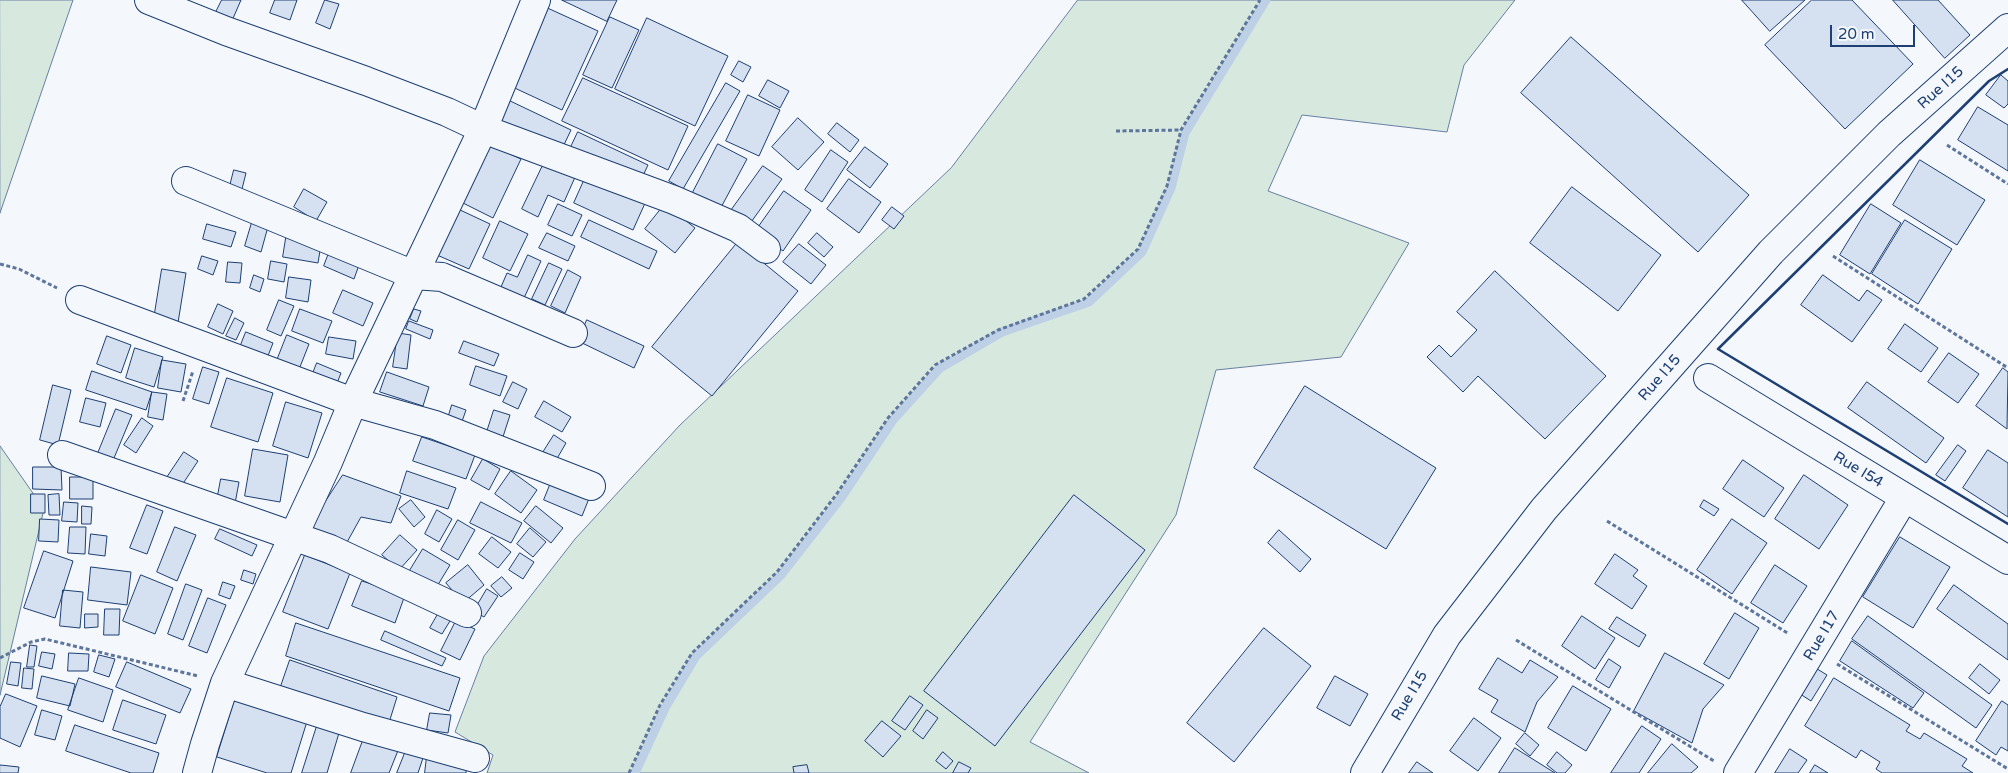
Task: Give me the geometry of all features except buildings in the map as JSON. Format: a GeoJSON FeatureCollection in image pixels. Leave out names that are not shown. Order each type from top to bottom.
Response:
{"type":"FeatureCollection","features":[{"type":"Feature","properties":{"kind":"street"},"geometry":{"type":"LineString","coordinates":[[149,0],[226,31],[447,112],[483,129],[674,200],[738,228],[766,249]]}},
{"type":"Feature","properties":{"kind":"street"},"geometry":{"type":"LineString","coordinates":[[198,773],[205,744],[225,683],[328,462],[353,402],[483,129],[536,0]]}},
{"type":"Feature","properties":{"kind":"street","name":"Rue I15"},"geometry":{"type":"LineString","coordinates":[[1365,773],[1447,635],[1544,509],[1771,252],[1890,134],[2008,28]]}},
{"type":"Feature","properties":{"kind":"street"},"geometry":{"type":"LineString","coordinates":[[186,182],[414,275],[442,277],[573,333]]}},
{"type":"Feature","properties":{"kind":"street"},"geometry":{"type":"LineString","coordinates":[[80,300],[353,402],[435,425],[590,486]]}},
{"type":"Feature","properties":{"kind":"street","name":"Rue I54"},"geometry":{"type":"LineString","coordinates":[[1708,378],[2008,560]]}},
{"type":"Feature","properties":{"kind":"street"},"geometry":{"type":"LineString","coordinates":[[62,455],[330,549],[467,613]]}},
{"type":"Feature","properties":{"kind":"street","name":"Rue I17"},"geometry":{"type":"LineString","coordinates":[[1727,768],[1904,498]]}},
{"type":"Feature","properties":{"kind":"street"},"geometry":{"type":"LineString","coordinates":[[225,683],[363,727],[475,758]]}},
{"type":"Feature","properties":{"kind":"path"},"geometry":{"type":"LineString","coordinates":[[629,773],[660,705],[692,653],[777,572],[836,495],[888,418],[936,365],[998,330],[1084,299],[1138,250],[1167,186],[1181,130],[1260,0]]}},
{"type":"Feature","properties":{"kind":"path"},"geometry":{"type":"LineString","coordinates":[[1116,130],[1181,130]]}},
{"type":"Feature","properties":{"kind":"path"},"geometry":{"type":"LineString","coordinates":[[1947,145],[2008,184]]}},
{"type":"Feature","properties":{"kind":"path"},"geometry":{"type":"LineString","coordinates":[[1833,256],[2008,368]]}},
{"type":"Feature","properties":{"kind":"path"},"geometry":{"type":"LineString","coordinates":[[0,264],[19,269],[80,300]]}},
{"type":"Feature","properties":{"kind":"path"},"geometry":{"type":"LineString","coordinates":[[0,658],[31,642],[45,638],[225,683]]}},
{"type":"Feature","properties":{"kind":"path"},"geometry":{"type":"LineString","coordinates":[[1516,640],[1727,768]]}},
{"type":"Feature","properties":{"kind":"shaded area"},"geometry":{"type":"Polygon","coordinates":[[[0,0],[73,0],[0,213],[0,0]]]}},
{"type":"Feature","properties":{"kind":"shaded area"},"geometry":{"type":"Polygon","coordinates":[[[1078,0],[1515,0],[1464,65],[1447,132],[1302,115],[1268,191],[1409,243],[1341,357],[1216,370],[1176,515],[1030,742],[1089,773],[487,773],[493,755],[455,732],[484,656],[575,539],[680,425],[951,168],[1078,0]]]}},
{"type":"Feature","properties":{"kind":"shaded area"},"geometry":{"type":"Polygon","coordinates":[[[0,446],[44,509],[0,695],[0,446]]]}},
{"type":"Feature","properties":{"kind":"waterway"},"geometry":{"type":"LineString","coordinates":[[635,773],[665,708],[696,656],[781,575],[841,498],[893,420],[940,368],[1002,332],[1089,302],[1142,252],[1171,188],[1185,133],[1266,0]]}},
{"type":"Feature","properties":{"kind":"wall"},"geometry":{"type":"LineString","coordinates":[[2008,69],[1989,81],[1718,349],[2008,524]]}}]}
